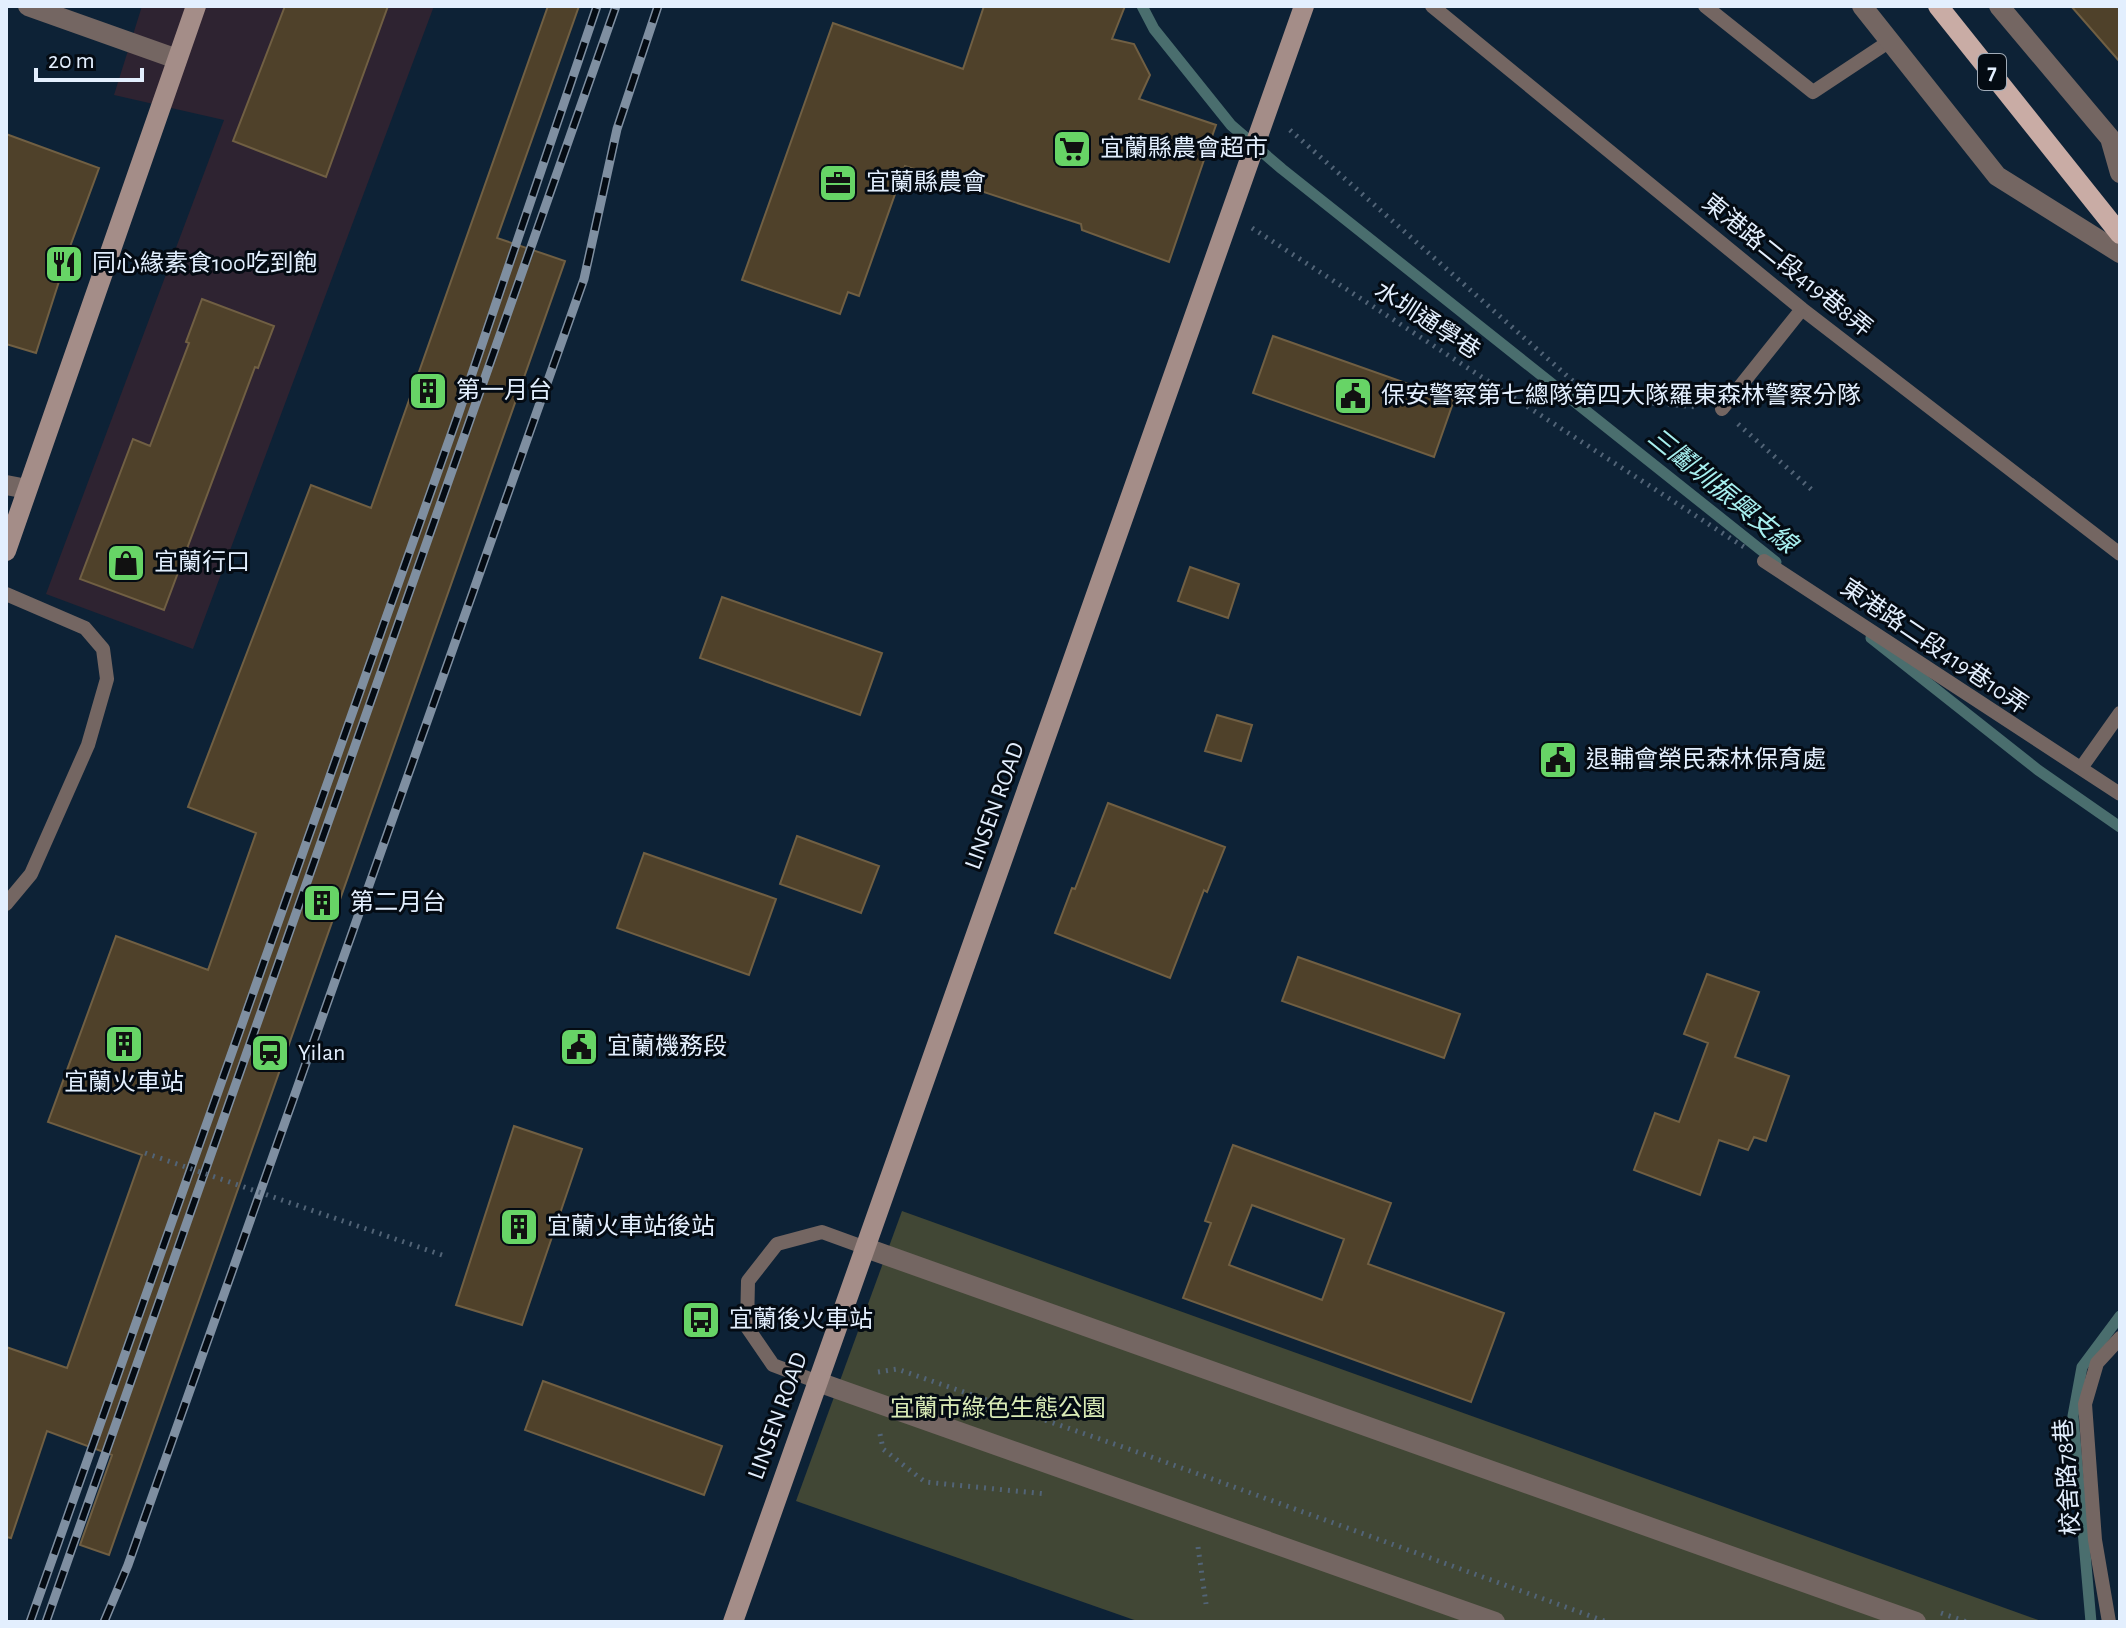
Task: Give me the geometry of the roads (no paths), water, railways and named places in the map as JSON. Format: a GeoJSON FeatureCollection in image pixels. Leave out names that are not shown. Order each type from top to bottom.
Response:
{"type":"FeatureCollection","features":[{"type":"Feature","properties":{"kind":"main road","name":"7"},"geometry":{"type":"LineString","coordinates":[[1938,6],[2120,234]]}},
{"type":"Feature","properties":{"kind":"street"},"geometry":{"type":"LineString","coordinates":[[28,6],[177,59]]}},
{"type":"Feature","properties":{"kind":"street"},"geometry":{"type":"LineString","coordinates":[[6,551],[196,6]]}},
{"type":"Feature","properties":{"kind":"street","name":"LINSEN ROAD"},"geometry":{"type":"LineString","coordinates":[[733,1622],[1304,6]]}},
{"type":"Feature","properties":{"kind":"street"},"geometry":{"type":"LineString","coordinates":[[1862,6],[1997,176],[2120,253]]}},
{"type":"Feature","properties":{"kind":"street"},"geometry":{"type":"LineString","coordinates":[[1999,6],[2110,138],[2120,173]]}},
{"type":"Feature","properties":{"kind":"street"},"geometry":{"type":"LineString","coordinates":[[6,485],[27,489]]}},
{"type":"Feature","properties":{"kind":"street"},"geometry":{"type":"LineString","coordinates":[[866,1248],[1916,1622]]}},
{"type":"Feature","properties":{"kind":"street"},"geometry":{"type":"LineString","coordinates":[[818,1382],[1495,1622]]}},
{"type":"Feature","properties":{"kind":"lane","name":"東港路二段419巷8弄"},"geometry":{"type":"LineString","coordinates":[[1432,6],[1802,309],[2120,554]]}},
{"type":"Feature","properties":{"kind":"lane"},"geometry":{"type":"LineString","coordinates":[[1705,6],[1813,92],[1890,41]]}},
{"type":"Feature","properties":{"kind":"lane"},"geometry":{"type":"LineString","coordinates":[[1722,409],[1802,309]]}},
{"type":"Feature","properties":{"kind":"lane","name":"東港路二段419巷10弄"},"geometry":{"type":"LineString","coordinates":[[1764,561],[2120,794]]}},
{"type":"Feature","properties":{"kind":"lane"},"geometry":{"type":"LineString","coordinates":[[6,594],[85,628],[103,649],[107,679],[88,745],[31,874],[6,904]]}},
{"type":"Feature","properties":{"kind":"lane"},"geometry":{"type":"LineString","coordinates":[[2081,768],[2120,713]]}},
{"type":"Feature","properties":{"kind":"lane"},"geometry":{"type":"LineString","coordinates":[[818,1382],[773,1365],[747,1327],[748,1281],[777,1244],[822,1232],[866,1248]]}},
{"type":"Feature","properties":{"kind":"lane","name":"校舍路78巷"},"geometry":{"type":"LineString","coordinates":[[2109,1622],[2095,1540],[2085,1404],[2097,1363],[2120,1338]]}},
{"type":"Feature","properties":{"kind":"waterway","name":"三鬮圳振興支線"},"geometry":{"type":"LineString","coordinates":[[1142,6],[1154,29],[1231,125],[1282,169],[1776,562]]}},
{"type":"Feature","properties":{"kind":"waterway","name":"三鬮圳振興支線"},"geometry":{"type":"LineString","coordinates":[[1871,638],[2038,770],[2120,827]]}},
{"type":"Feature","properties":{"kind":"waterway","name":"三鬮圳振興支線"},"geometry":{"type":"LineString","coordinates":[[2091,1622],[2073,1416],[2082,1367],[2120,1316]]}},
{"type":"Feature","properties":{"kind":"railway"},"geometry":{"type":"LineString","coordinates":[[30,1622],[458,415],[597,6]]}},
{"type":"Feature","properties":{"kind":"railway"},"geometry":{"type":"LineString","coordinates":[[46,1622],[616,6]]}},
{"type":"Feature","properties":{"kind":"railway"},"geometry":{"type":"LineString","coordinates":[[104,1622],[128,1565],[584,279],[617,129],[658,6]]}},
{"type":"Feature","properties":{"kind":"place","name":"宜蘭縣農會超市"},"geometry":{"type":"Point","coordinates":[1072,149]}},
{"type":"Feature","properties":{"kind":"place","name":"宜蘭縣農會"},"geometry":{"type":"Point","coordinates":[838,183]}},
{"type":"Feature","properties":{"kind":"place","name":"同心緣素食100吃到飽"},"geometry":{"type":"Point","coordinates":[64,264]}},
{"type":"Feature","properties":{"kind":"place","name":"第一月台"},"geometry":{"type":"Point","coordinates":[428,391]}},
{"type":"Feature","properties":{"kind":"place","name":"保安警察第七總隊第四大隊羅東森林警察分隊"},"geometry":{"type":"Point","coordinates":[1353,396]}},
{"type":"Feature","properties":{"kind":"place","name":"宜蘭行口"},"geometry":{"type":"Point","coordinates":[126,563]}},
{"type":"Feature","properties":{"kind":"place","name":"退輔會榮民森林保育處"},"geometry":{"type":"Point","coordinates":[1558,760]}},
{"type":"Feature","properties":{"kind":"place","name":"第二月台"},"geometry":{"type":"Point","coordinates":[322,903]}},
{"type":"Feature","properties":{"kind":"place","name":"宜蘭火車站"},"geometry":{"type":"Point","coordinates":[124,1044]}},
{"type":"Feature","properties":{"kind":"place","name":"宜蘭機務段"},"geometry":{"type":"Point","coordinates":[579,1047]}},
{"type":"Feature","properties":{"kind":"place","name":"Yilan"},"geometry":{"type":"Point","coordinates":[270,1053]}},
{"type":"Feature","properties":{"kind":"place","name":"宜蘭火車站後站"},"geometry":{"type":"Point","coordinates":[519,1227]}},
{"type":"Feature","properties":{"kind":"place","name":"宜蘭後火車站"},"geometry":{"type":"Point","coordinates":[701,1320]}},
{"type":"Feature","properties":{"kind":"park label","name":"宜蘭市綠色生態公園"},"geometry":{"type":"Point","coordinates":[998,1409]}}]}
